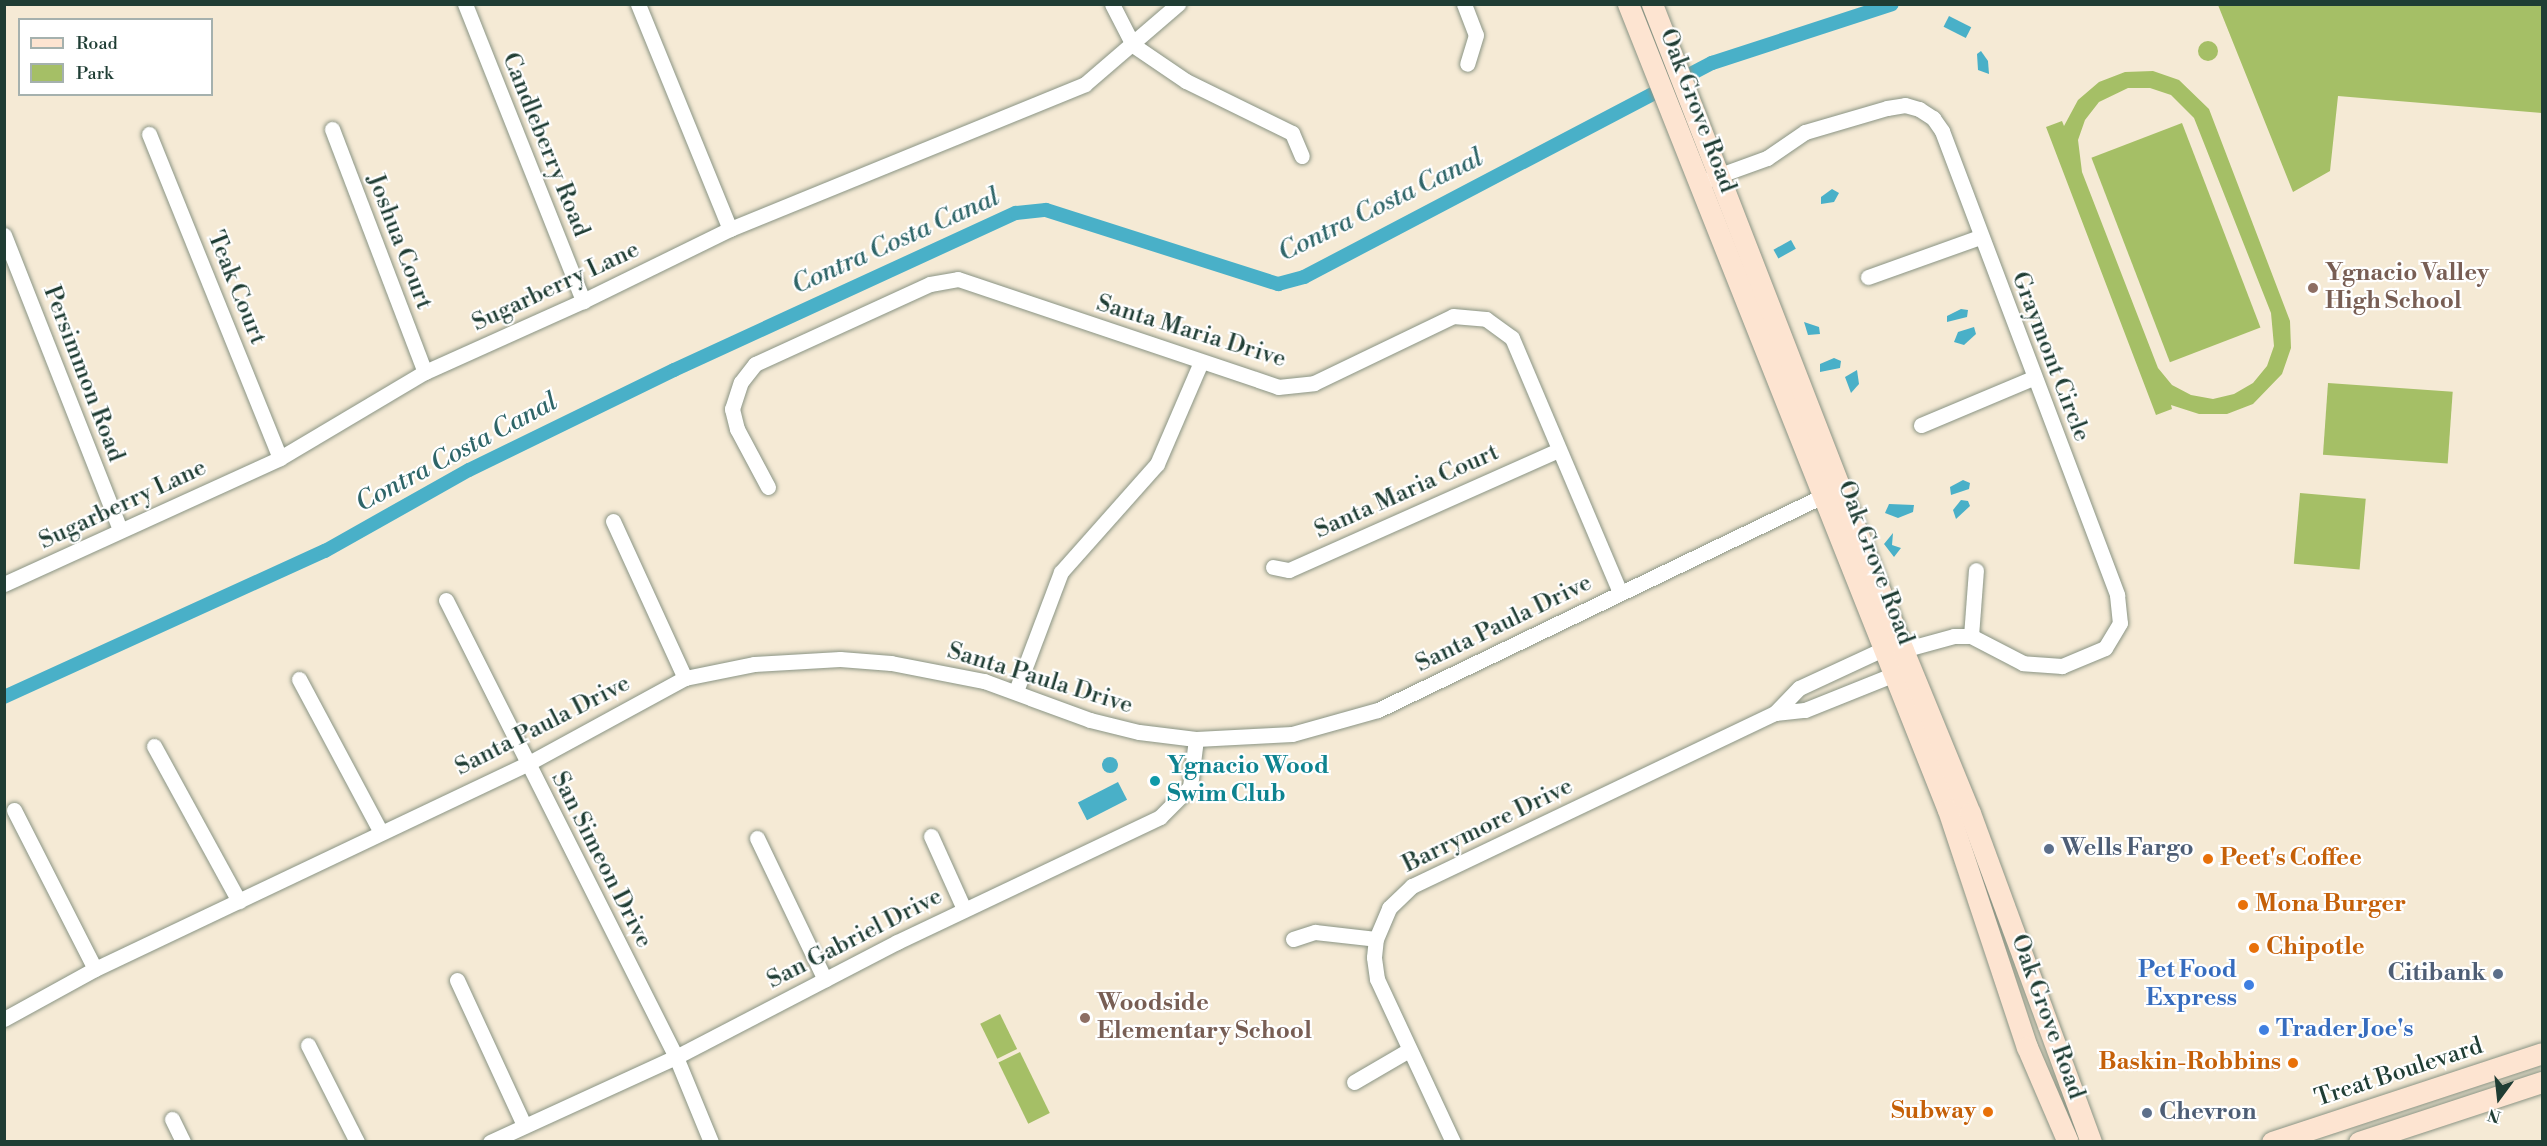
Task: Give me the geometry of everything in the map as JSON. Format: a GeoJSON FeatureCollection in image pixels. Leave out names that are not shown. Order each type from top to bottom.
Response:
{"type":"FeatureCollection","features":[{"type":"Feature","properties":{"kind":"main road","name":"Oak Grove Road"},"geometry":{"type":"LineString","coordinates":[[1628,4],[1666,105],[1707,180],[1830,492],[1903,650],[1970,813],[2091,1142]]}},
{"type":"Feature","properties":{"kind":"main road"},"geometry":{"type":"LineString","coordinates":[[1643,4],[1659,44],[1669,46]]}},
{"type":"Feature","properties":{"kind":"main road","name":"Oak Grove Road"},"geometry":{"type":"LineString","coordinates":[[1652,4],[1688,91],[1707,180]]}},
{"type":"Feature","properties":{"kind":"main road","name":"Oak Grove Road"},"geometry":{"type":"LineString","coordinates":[[1830,492],[1881,650],[1948,810],[2027,1047],[2068,1142]]}},
{"type":"Feature","properties":{"kind":"main road","name":"Treat Boulevard"},"geometry":{"type":"LineString","coordinates":[[2272,1142],[2542,1053]]}},
{"type":"Feature","properties":{"kind":"main road"},"geometry":{"type":"LineString","coordinates":[[2359,1142],[2542,1082]]}},
{"type":"Feature","properties":{"kind":"street","name":"Candleberry Road"},"geometry":{"type":"LineString","coordinates":[[465,4],[583,301]]}},
{"type":"Feature","properties":{"kind":"street"},"geometry":{"type":"LineString","coordinates":[[638,4],[730,229]]}},
{"type":"Feature","properties":{"kind":"street"},"geometry":{"type":"LineString","coordinates":[[1112,4],[1133,45],[1186,81],[1292,133],[1302,156]]}},
{"type":"Feature","properties":{"kind":"street","name":"Sugarberry Lane"},"geometry":{"type":"LineString","coordinates":[[4,584],[280,458],[425,372],[583,301],[730,229],[1085,84],[1178,4]]}},
{"type":"Feature","properties":{"kind":"street"},"geometry":{"type":"LineString","coordinates":[[1464,4],[1476,35],[1467,64]]}},
{"type":"Feature","properties":{"kind":"street","name":"Graymont Circle"},"geometry":{"type":"LineString","coordinates":[[1707,180],[1767,158],[1805,132],[1905,105],[1933,118],[1942,131],[2033,378],[2117,596],[2120,623],[2105,648],[2062,666],[2023,663],[1971,636]]}},
{"type":"Feature","properties":{"kind":"street","name":"Joshua Court"},"geometry":{"type":"LineString","coordinates":[[332,129],[425,372]]}},
{"type":"Feature","properties":{"kind":"street","name":"Teak Court"},"geometry":{"type":"LineString","coordinates":[[149,134],[280,458]]}},
{"type":"Feature","properties":{"kind":"street","name":"Persimmon Road"},"geometry":{"type":"LineString","coordinates":[[4,235],[120,530]]}},
{"type":"Feature","properties":{"kind":"street"},"geometry":{"type":"LineString","coordinates":[[1868,277],[1980,237]]}},
{"type":"Feature","properties":{"kind":"street","name":"Santa Maria Drive"},"geometry":{"type":"LineString","coordinates":[[768,487],[737,429],[732,409],[748,373],[755,364],[930,284],[958,279],[1278,387],[1314,383],[1453,316],[1486,319],[1512,338],[1620,593]]}},
{"type":"Feature","properties":{"kind":"street"},"geometry":{"type":"LineString","coordinates":[[1016,692],[1060,572],[1157,464],[1201,362]]}},
{"type":"Feature","properties":{"kind":"street"},"geometry":{"type":"LineString","coordinates":[[1921,425],[2033,378]]}},
{"type":"Feature","properties":{"kind":"street","name":"Santa Maria Court"},"geometry":{"type":"LineString","coordinates":[[1273,567],[1289,570],[1559,450]]}},
{"type":"Feature","properties":{"kind":"street","name":"Santa Paula Drive"},"geometry":{"type":"LineString","coordinates":[[4,1019],[95,969],[380,831],[526,764],[685,678],[754,664],[840,659],[939,670],[1016,692],[1117,728],[1196,740],[1292,734],[1378,710],[1830,492]]}},
{"type":"Feature","properties":{"kind":"street"},"geometry":{"type":"LineString","coordinates":[[614,521],[685,678]]}},
{"type":"Feature","properties":{"kind":"street"},"geometry":{"type":"LineString","coordinates":[[1892,675],[1903,650],[1954,636],[1971,636],[1976,570]]}},
{"type":"Feature","properties":{"kind":"street","name":"San Simeon Drive"},"geometry":{"type":"LineString","coordinates":[[446,600],[526,764],[676,1057],[711,1142]]}},
{"type":"Feature","properties":{"kind":"street","name":"Barrymore Drive"},"geometry":{"type":"LineString","coordinates":[[1775,713],[1799,688],[1881,650],[1903,650]]}},
{"type":"Feature","properties":{"kind":"street","name":"Barrymore Drive"},"geometry":{"type":"LineString","coordinates":[[1453,1142],[1377,979],[1376,939],[1389,908],[1412,885],[1775,713],[1805,710],[1892,675]]}},
{"type":"Feature","properties":{"kind":"street"},"geometry":{"type":"LineString","coordinates":[[299,680],[380,831]]}},
{"type":"Feature","properties":{"kind":"street","name":"San Gabriel Drive"},"geometry":{"type":"LineString","coordinates":[[490,1142],[676,1057],[964,909],[1160,817],[1190,787],[1196,740]]}},
{"type":"Feature","properties":{"kind":"street"},"geometry":{"type":"LineString","coordinates":[[154,746],[239,901]]}},
{"type":"Feature","properties":{"kind":"street"},"geometry":{"type":"LineString","coordinates":[[14,810],[95,969]]}},
{"type":"Feature","properties":{"kind":"street"},"geometry":{"type":"LineString","coordinates":[[931,836],[964,909]]}},
{"type":"Feature","properties":{"kind":"street"},"geometry":{"type":"LineString","coordinates":[[757,838],[825,980]]}},
{"type":"Feature","properties":{"kind":"street"},"geometry":{"type":"LineString","coordinates":[[1293,939],[1315,932],[1376,939]]}},
{"type":"Feature","properties":{"kind":"street"},"geometry":{"type":"LineString","coordinates":[[457,980],[525,1125]]}},
{"type":"Feature","properties":{"kind":"street"},"geometry":{"type":"LineString","coordinates":[[308,1045],[357,1142]]}},
{"type":"Feature","properties":{"kind":"street"},"geometry":{"type":"LineString","coordinates":[[1354,1082],[1409,1050]]}},
{"type":"Feature","properties":{"kind":"street"},"geometry":{"type":"LineString","coordinates":[[172,1119],[183,1142]]}},
{"type":"Feature","properties":{"kind":"green space"},"geometry":{"type":"Polygon","coordinates":[[[2218,5],[2542,5],[2542,113],[2338,96],[2330,171],[2293,192],[2218,5]]]}},
{"type":"Feature","properties":{"kind":"green space"},"geometry":{"type":"Polygon","coordinates":[[[2208,41],[2215,44],[2218,51],[2215,58],[2208,61],[2201,58],[2198,51],[2201,44],[2208,41]]]}},
{"type":"Feature","properties":{"kind":"green space"},"geometry":{"type":"Polygon","coordinates":[[[2153,71],[2179,80],[2209,109],[2290,321],[2291,348],[2282,374],[2253,404],[2227,414],[2199,414],[2171,405],[2172,409],[2156,415],[2046,127],[2062,121],[2064,126],[2078,100],[2099,82],[2125,72],[2153,71]],[[2128,88],[2099,102],[2085,120],[2078,140],[2082,172],[2158,368],[2172,385],[2191,395],[2213,399],[2234,394],[2253,383],[2267,366],[2274,346],[2271,313],[2194,118],[2171,95],[2150,88],[2128,88]]]}},
{"type":"Feature","properties":{"kind":"green space"},"geometry":{"type":"Polygon","coordinates":[[[2182,123],[2260,327],[2170,362],[2091,158],[2182,123]]]}},
{"type":"Feature","properties":{"kind":"green space"},"geometry":{"type":"Polygon","coordinates":[[[2328,383],[2453,392],[2448,464],[2323,455],[2328,383]]]}},
{"type":"Feature","properties":{"kind":"green space"},"geometry":{"type":"Polygon","coordinates":[[[2300,493],[2366,499],[2360,569],[2294,564],[2300,493]]]}},
{"type":"Feature","properties":{"kind":"green space"},"geometry":{"type":"Polygon","coordinates":[[[1000,1014],[1017,1049],[997,1059],[980,1024],[1000,1014]]]}},
{"type":"Feature","properties":{"kind":"green space"},"geometry":{"type":"Polygon","coordinates":[[[1020,1052],[1050,1113],[1028,1124],[998,1063],[1020,1052]]]}},
{"type":"Feature","properties":{"kind":"water"},"geometry":{"type":"Polygon","coordinates":[[[1949,16],[1971,27],[1966,38],[1944,27],[1949,16]]]}},
{"type":"Feature","properties":{"kind":"water"},"geometry":{"type":"Polygon","coordinates":[[[1981,51],[1988,61],[1989,74],[1978,70],[1977,54],[1981,51]]]}},
{"type":"Feature","properties":{"kind":"water"},"geometry":{"type":"Polygon","coordinates":[[[1832,189],[1839,193],[1834,202],[1821,204],[1821,197],[1832,189]]]}},
{"type":"Feature","properties":{"kind":"water"},"geometry":{"type":"Polygon","coordinates":[[[1791,240],[1796,249],[1778,258],[1774,250],[1791,240]]]}},
{"type":"Feature","properties":{"kind":"water"},"geometry":{"type":"Polygon","coordinates":[[[1961,309],[1968,310],[1967,317],[1947,322],[1947,316],[1961,309]]]}},
{"type":"Feature","properties":{"kind":"water"},"geometry":{"type":"Polygon","coordinates":[[[1804,322],[1819,327],[1820,334],[1808,335],[1804,322]]]}},
{"type":"Feature","properties":{"kind":"water"},"geometry":{"type":"Polygon","coordinates":[[[1974,327],[1976,334],[1964,345],[1954,342],[1958,332],[1974,327]]]}},
{"type":"Feature","properties":{"kind":"water"},"geometry":{"type":"Polygon","coordinates":[[[1834,358],[1841,361],[1840,368],[1820,372],[1820,364],[1834,358]]]}},
{"type":"Feature","properties":{"kind":"water"},"geometry":{"type":"Polygon","coordinates":[[[1857,370],[1859,384],[1851,393],[1845,377],[1857,370]]]}},
{"type":"Feature","properties":{"kind":"water"},"geometry":{"type":"Polygon","coordinates":[[[1963,480],[1970,483],[1969,489],[1951,495],[1950,487],[1963,480]]]}},
{"type":"Feature","properties":{"kind":"water"},"geometry":{"type":"Polygon","coordinates":[[[1961,500],[1968,501],[1970,506],[1956,519],[1953,510],[1961,500]]]}},
{"type":"Feature","properties":{"kind":"water"},"geometry":{"type":"Polygon","coordinates":[[[1889,504],[1914,505],[1913,512],[1898,518],[1885,513],[1889,504]]]}},
{"type":"Feature","properties":{"kind":"water"},"geometry":{"type":"Polygon","coordinates":[[[1893,533],[1892,545],[1901,548],[1894,557],[1884,544],[1893,533]]]}},
{"type":"Feature","properties":{"kind":"water"},"geometry":{"type":"Polygon","coordinates":[[[1110,757],[1118,765],[1110,773],[1102,765],[1110,757]]]}},
{"type":"Feature","properties":{"kind":"water"},"geometry":{"type":"Polygon","coordinates":[[[1118,782],[1127,800],[1087,820],[1078,802],[1118,782]]]}},
{"type":"Feature","properties":{"kind":"waterway","name":"Contra Costa Canal"},"geometry":{"type":"LineString","coordinates":[[4,697],[325,551],[469,470],[674,370],[1016,213],[1046,210],[1278,284],[1304,277],[1712,63],[1892,4]]}},
{"type":"Feature","properties":{"kind":"place","name":"Ygnacio Valley High School"},"geometry":{"type":"Point","coordinates":[2313,288]}},
{"type":"Feature","properties":{"kind":"place","name":"Ygnacio Wood Swim Club"},"geometry":{"type":"Point","coordinates":[1155,781]}},
{"type":"Feature","properties":{"kind":"place","name":"Wells Fargo"},"geometry":{"type":"Point","coordinates":[2049,849]}},
{"type":"Feature","properties":{"kind":"place","name":"Peet's Coffee"},"geometry":{"type":"Point","coordinates":[2208,859]}},
{"type":"Feature","properties":{"kind":"place","name":"Mona Burger"},"geometry":{"type":"Point","coordinates":[2243,905]}},
{"type":"Feature","properties":{"kind":"place","name":"Chipotle"},"geometry":{"type":"Point","coordinates":[2254,948]}},
{"type":"Feature","properties":{"kind":"place","name":"Citibank"},"geometry":{"type":"Point","coordinates":[2498,974]}},
{"type":"Feature","properties":{"kind":"place","name":"Pet Food Express"},"geometry":{"type":"Point","coordinates":[2249,985]}},
{"type":"Feature","properties":{"kind":"place","name":"Woodside Elementary School"},"geometry":{"type":"Point","coordinates":[1085,1018]}},
{"type":"Feature","properties":{"kind":"place","name":"Trader Joe's"},"geometry":{"type":"Point","coordinates":[2264,1030]}},
{"type":"Feature","properties":{"kind":"place","name":"Baskin-Robbins"},"geometry":{"type":"Point","coordinates":[2293,1063]}},
{"type":"Feature","properties":{"kind":"place","name":"Subway"},"geometry":{"type":"Point","coordinates":[1988,1112]}},
{"type":"Feature","properties":{"kind":"place","name":"Chevron"},"geometry":{"type":"Point","coordinates":[2147,1113]}}]}
